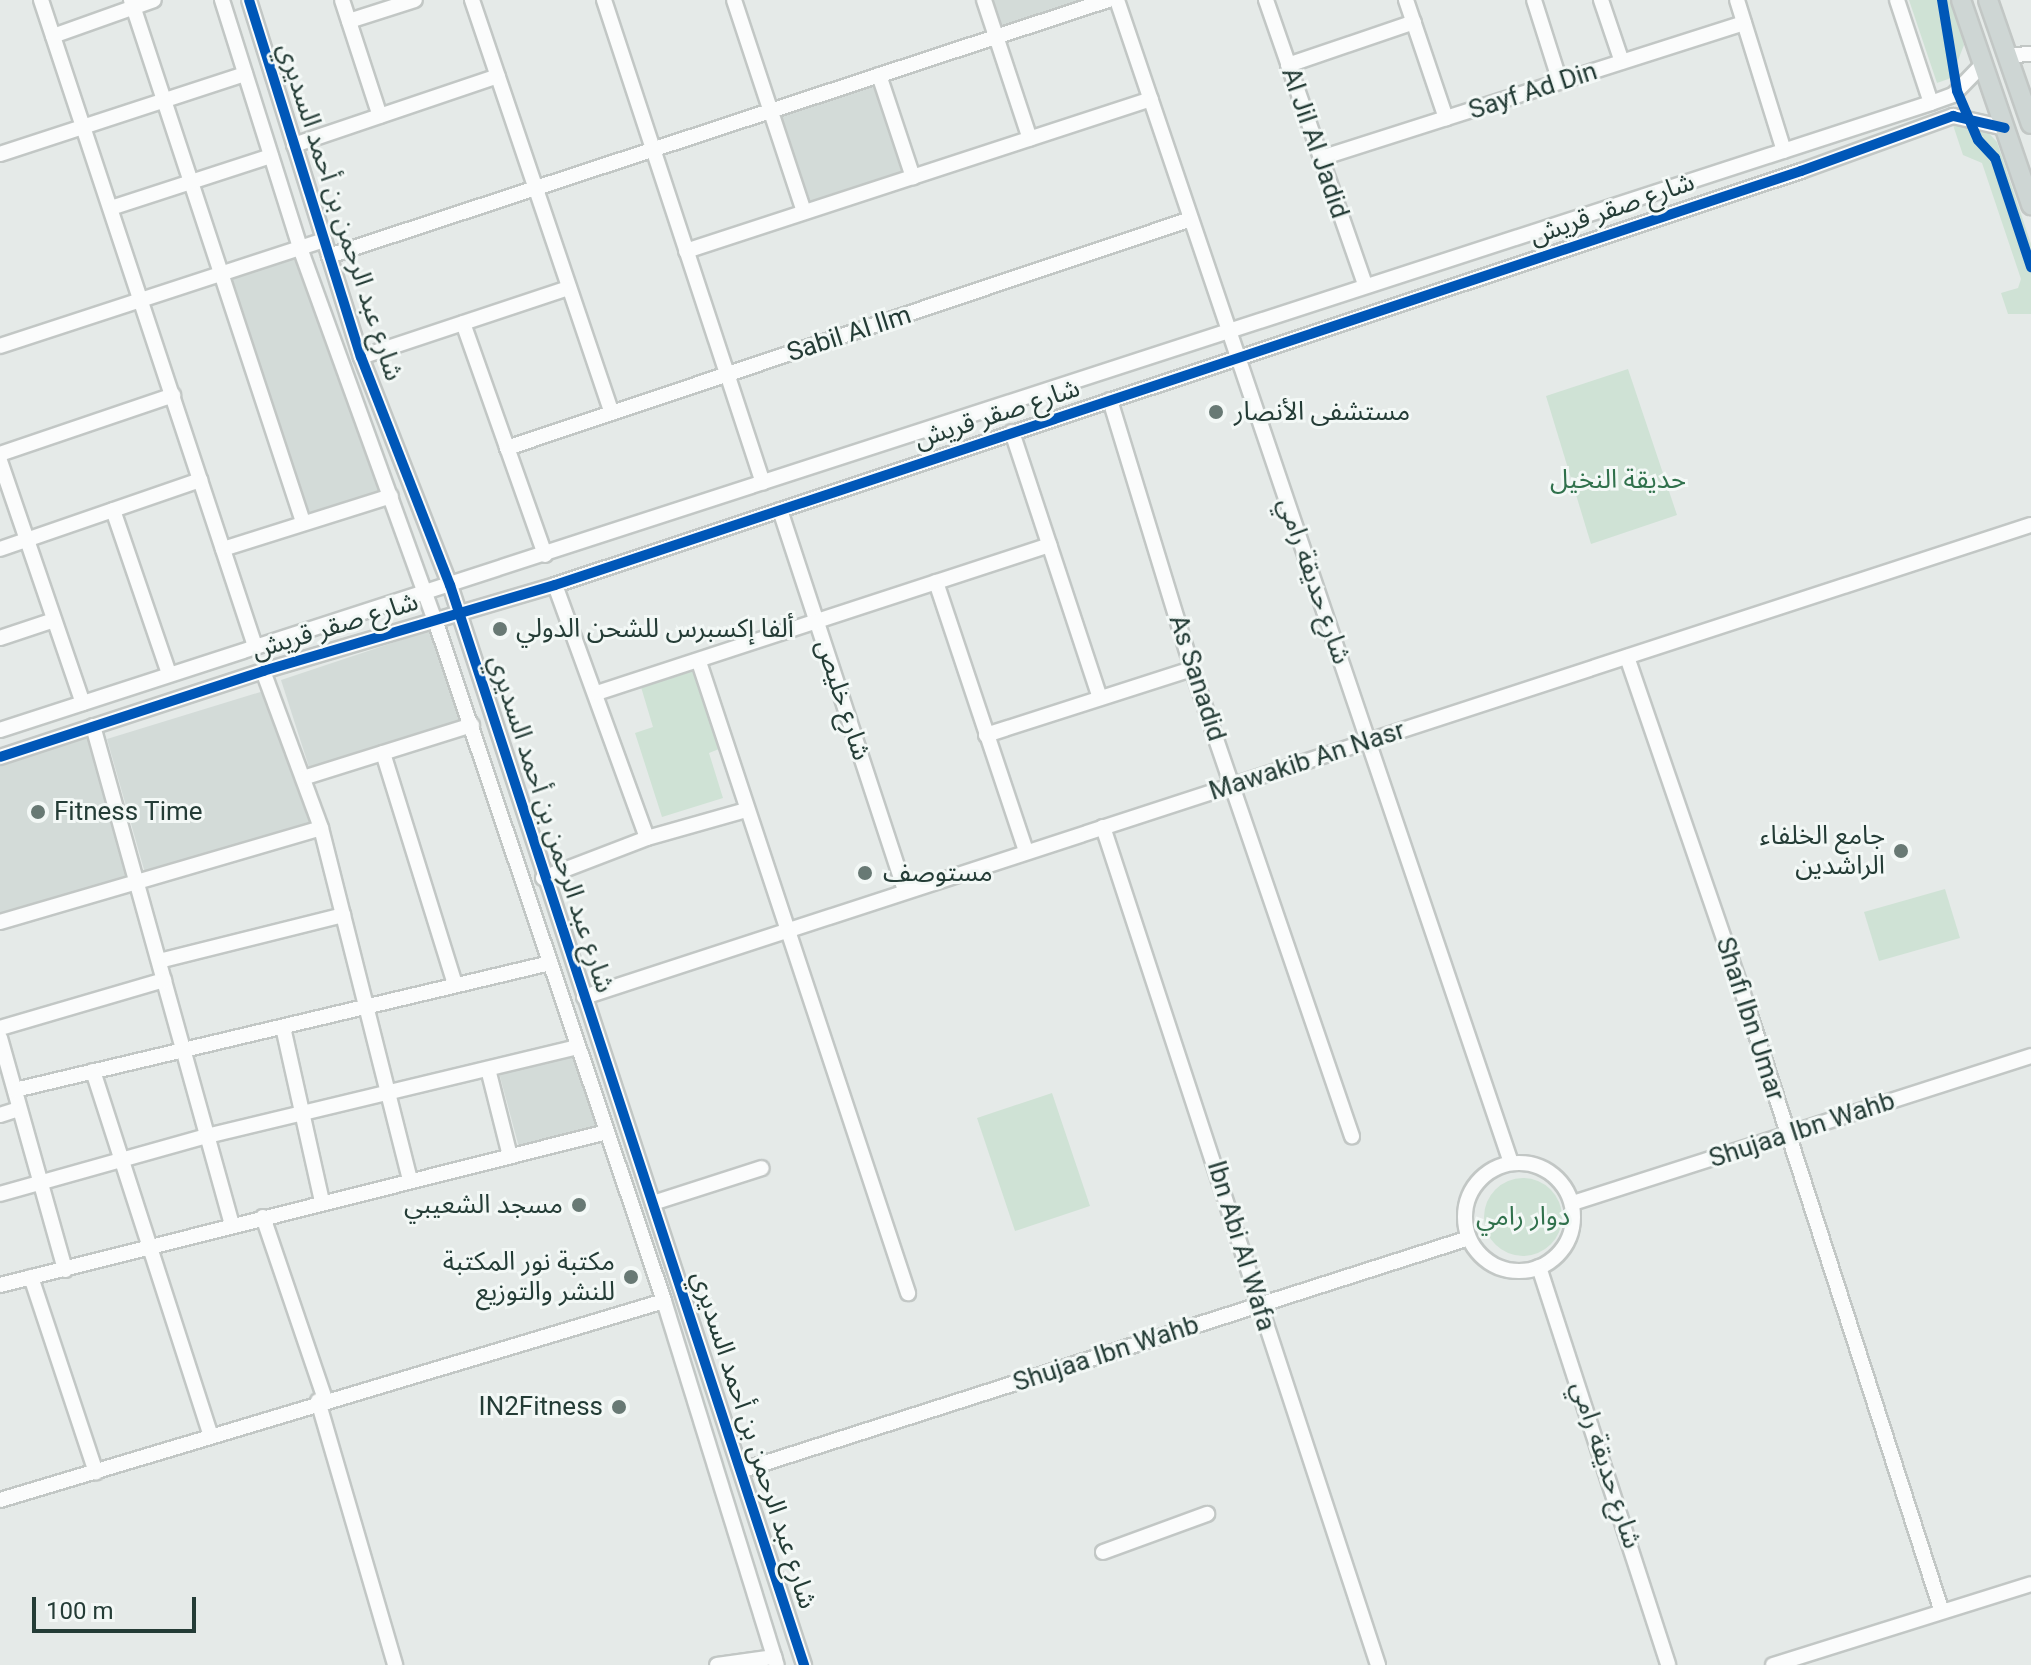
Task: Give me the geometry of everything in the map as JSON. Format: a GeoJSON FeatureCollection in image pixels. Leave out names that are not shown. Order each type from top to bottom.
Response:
{"type":"FeatureCollection","features":[{"type":"Feature","properties":{"kind":"main road"},"geometry":{"type":"LineString","coordinates":[[1961,0],[2031,205]]}},
{"type":"Feature","properties":{"kind":"main road"},"geometry":{"type":"LineString","coordinates":[[1988,0],[2030,114]]}},
{"type":"Feature","properties":{"kind":"street"},"geometry":{"type":"LineString","coordinates":[[41,0],[255,646]]}},
{"type":"Feature","properties":{"kind":"street"},"geometry":{"type":"LineString","coordinates":[[53,36],[132,4],[154,0]]}},
{"type":"Feature","properties":{"kind":"street","name":"شارع عبد الرحمن بن أحمد السديري"},"geometry":{"type":"LineString","coordinates":[[222,0],[300,248],[472,725],[664,1301],[775,1661]]}},
{"type":"Feature","properties":{"kind":"street","name":"شارع عبد الرحمن بن أحمد السديري"},"geometry":{"type":"LineString","coordinates":[[249,0],[361,357],[450,585],[543,878],[743,1470],[804,1665]]}},
{"type":"Feature","properties":{"kind":"street"},"geometry":{"type":"LineString","coordinates":[[342,0],[380,116]]}},
{"type":"Feature","properties":{"kind":"street"},"geometry":{"type":"LineString","coordinates":[[349,21],[415,0]]}},
{"type":"Feature","properties":{"kind":"street"},"geometry":{"type":"LineString","coordinates":[[472,0],[612,413]]}},
{"type":"Feature","properties":{"kind":"street"},"geometry":{"type":"LineString","coordinates":[[604,0],[763,483]]}},
{"type":"Feature","properties":{"kind":"street"},"geometry":{"type":"LineString","coordinates":[[734,0],[804,212]]}},
{"type":"Feature","properties":{"kind":"street"},"geometry":{"type":"LineString","coordinates":[[984,0],[1030,139]]}},
{"type":"Feature","properties":{"kind":"street"},"geometry":{"type":"LineString","coordinates":[[329,256],[1108,0]]}},
{"type":"Feature","properties":{"kind":"street","name":"شارع حديقة رامي"},"geometry":{"type":"LineString","coordinates":[[1117,0],[1511,1163]]}},
{"type":"Feature","properties":{"kind":"street","name":"Al Jil Al Jadid"},"geometry":{"type":"LineString","coordinates":[[1266,0],[1365,285]]}},
{"type":"Feature","properties":{"kind":"street"},"geometry":{"type":"LineString","coordinates":[[1406,0],[1446,118]]}},
{"type":"Feature","properties":{"kind":"street"},"geometry":{"type":"LineString","coordinates":[[1534,0],[1560,82]]}},
{"type":"Feature","properties":{"kind":"street"},"geometry":{"type":"LineString","coordinates":[[1601,0],[1622,62]]}},
{"type":"Feature","properties":{"kind":"street"},"geometry":{"type":"LineString","coordinates":[[1737,0],[1784,151]]}},
{"type":"Feature","properties":{"kind":"street"},"geometry":{"type":"LineString","coordinates":[[1897,0],[1931,103]]}},
{"type":"Feature","properties":{"kind":"street"},"geometry":{"type":"LineString","coordinates":[[132,4],[303,522]]}},
{"type":"Feature","properties":{"kind":"street"},"geometry":{"type":"LineString","coordinates":[[1288,65],[1414,22]]}},
{"type":"Feature","properties":{"kind":"street","name":"Sayf Ad Din"},"geometry":{"type":"LineString","coordinates":[[1321,158],[1744,23]]}},
{"type":"Feature","properties":{"kind":"street"},"geometry":{"type":"LineString","coordinates":[[2008,55],[2031,54]]}},
{"type":"Feature","properties":{"kind":"street","name":"شارع صقر قريش"},"geometry":{"type":"LineString","coordinates":[[0,730],[255,646],[426,595],[1365,285],[1931,103],[1953,95],[1983,64]]}},
{"type":"Feature","properties":{"kind":"street"},"geometry":{"type":"LineString","coordinates":[[0,154],[245,74]]}},
{"type":"Feature","properties":{"kind":"street"},"geometry":{"type":"LineString","coordinates":[[879,75],[913,177]]}},
{"type":"Feature","properties":{"kind":"street"},"geometry":{"type":"LineString","coordinates":[[294,145],[498,76]]}},
{"type":"Feature","properties":{"kind":"street"},"geometry":{"type":"LineString","coordinates":[[686,251],[1151,99]]}},
{"type":"Feature","properties":{"kind":"street","name":"شارع صقر قريش"},"geometry":{"type":"LineString","coordinates":[[0,757],[263,671],[458,611],[555,585],[1953,116],[2005,128]]}},
{"type":"Feature","properties":{"kind":"street"},"geometry":{"type":"LineString","coordinates":[[1881,119],[1879,134],[1891,139]]}},
{"type":"Feature","properties":{"kind":"street"},"geometry":{"type":"LineString","coordinates":[[1856,127],[1867,130],[1865,148]]}},
{"type":"Feature","properties":{"kind":"street"},"geometry":{"type":"LineString","coordinates":[[111,208],[271,156]]}},
{"type":"Feature","properties":{"kind":"street","name":"Sabil Al llm"},"geometry":{"type":"LineString","coordinates":[[507,448],[1191,219]]}},
{"type":"Feature","properties":{"kind":"street"},"geometry":{"type":"LineString","coordinates":[[0,346],[324,240]]}},
{"type":"Feature","properties":{"kind":"street"},"geometry":{"type":"LineString","coordinates":[[361,357],[569,288]]}},
{"type":"Feature","properties":{"kind":"street"},"geometry":{"type":"LineString","coordinates":[[463,323],[545,555]]}},
{"type":"Feature","properties":{"kind":"street"},"geometry":{"type":"LineString","coordinates":[[0,454],[173,395]]}},
{"type":"Feature","properties":{"kind":"street","name":"As Sanadid"},"geometry":{"type":"LineString","coordinates":[[1110,400],[1192,669],[1352,1136]]}},
{"type":"Feature","properties":{"kind":"street"},"geometry":{"type":"LineString","coordinates":[[1012,432],[1100,698]]}},
{"type":"Feature","properties":{"kind":"street"},"geometry":{"type":"LineString","coordinates":[[0,461],[83,703]]}},
{"type":"Feature","properties":{"kind":"street"},"geometry":{"type":"LineString","coordinates":[[0,549],[200,480]]}},
{"type":"Feature","properties":{"kind":"street"},"geometry":{"type":"LineString","coordinates":[[223,549],[391,496]]}},
{"type":"Feature","properties":{"kind":"street"},"geometry":{"type":"LineString","coordinates":[[113,510],[169,674]]}},
{"type":"Feature","properties":{"kind":"street","name":"شارع خليص"},"geometry":{"type":"LineString","coordinates":[[780,510],[905,890]]}},
{"type":"Feature","properties":{"kind":"street","name":"Mawakib An Nasr"},"geometry":{"type":"LineString","coordinates":[[584,997],[1026,851],[1369,744],[2031,525]]}},
{"type":"Feature","properties":{"kind":"street"},"geometry":{"type":"LineString","coordinates":[[597,693],[1049,545]]}},
{"type":"Feature","properties":{"kind":"street"},"geometry":{"type":"LineString","coordinates":[[936,582],[1026,851]]}},
{"type":"Feature","properties":{"kind":"street"},"geometry":{"type":"LineString","coordinates":[[555,585],[597,693],[647,838]]}},
{"type":"Feature","properties":{"kind":"street"},"geometry":{"type":"LineString","coordinates":[[0,638],[54,620]]}},
{"type":"Feature","properties":{"kind":"street","name":"Shafi Ibn Umar"},"geometry":{"type":"LineString","coordinates":[[1627,657],[1787,1134],[1942,1612]]}},
{"type":"Feature","properties":{"kind":"street"},"geometry":{"type":"LineString","coordinates":[[699,662],[908,1293]]}},
{"type":"Feature","properties":{"kind":"street"},"geometry":{"type":"LineString","coordinates":[[986,735],[1192,669]]}},
{"type":"Feature","properties":{"kind":"street"},"geometry":{"type":"LineString","coordinates":[[263,671],[306,777],[321,828],[410,1179]]}},
{"type":"Feature","properties":{"kind":"street"},"geometry":{"type":"LineString","coordinates":[[129,687],[138,712]]}},
{"type":"Feature","properties":{"kind":"street"},"geometry":{"type":"LineString","coordinates":[[306,777],[472,725]]}},
{"type":"Feature","properties":{"kind":"street"},"geometry":{"type":"LineString","coordinates":[[93,726],[232,1225]]}},
{"type":"Feature","properties":{"kind":"street"},"geometry":{"type":"LineString","coordinates":[[383,753],[455,984]]}},
{"type":"Feature","properties":{"kind":"street"},"geometry":{"type":"LineString","coordinates":[[543,878],[647,838],[746,810]]}},
{"type":"Feature","properties":{"kind":"street","name":"Ibn Abi Al Wafa"},"geometry":{"type":"LineString","coordinates":[[1103,827],[1378,1665]]}},
{"type":"Feature","properties":{"kind":"street"},"geometry":{"type":"LineString","coordinates":[[0,922],[136,878],[321,828]]}},
{"type":"Feature","properties":{"kind":"street"},"geometry":{"type":"LineString","coordinates":[[159,961],[343,915]]}},
{"type":"Feature","properties":{"kind":"street"},"geometry":{"type":"LineString","coordinates":[[15,1090],[183,1049],[369,1009],[455,984],[550,963]]}},
{"type":"Feature","properties":{"kind":"street"},"geometry":{"type":"LineString","coordinates":[[0,1028],[164,980]]}},
{"type":"Feature","properties":{"kind":"street"},"geometry":{"type":"LineString","coordinates":[[283,1027],[322,1202]]}},
{"type":"Feature","properties":{"kind":"street"},"geometry":{"type":"LineString","coordinates":[[0,1038],[65,1270]]}},
{"type":"Feature","properties":{"kind":"street"},"geometry":{"type":"LineString","coordinates":[[0,1194],[207,1136],[390,1095],[577,1047]]}},
{"type":"Feature","properties":{"kind":"street","name":"Shujaa Ibn Wahb"},"geometry":{"type":"LineString","coordinates":[[1573,1203],[2031,1056]]}},
{"type":"Feature","properties":{"kind":"street"},"geometry":{"type":"LineString","coordinates":[[488,1069],[510,1156]]}},
{"type":"Feature","properties":{"kind":"street"},"geometry":{"type":"LineString","coordinates":[[93,1071],[211,1436]]}},
{"type":"Feature","properties":{"kind":"street"},"geometry":{"type":"LineString","coordinates":[[0,1115],[19,1109]]}},
{"type":"Feature","properties":{"kind":"street"},"geometry":{"type":"LineString","coordinates":[[0,1285],[410,1179],[607,1132]]}},
{"type":"Feature","properties":{"kind":"street"},"geometry":{"type":"LineString","coordinates":[[1511,1163],[1540,1165],[1561,1180],[1573,1203],[1568,1241],[1539,1267],[1519,1271],[1498,1267],[1481,1256],[1469,1238],[1464,1213],[1472,1189],[1490,1170],[1511,1163]]}},
{"type":"Feature","properties":{"kind":"street"},"geometry":{"type":"LineString","coordinates":[[653,1203],[762,1168]]}},
{"type":"Feature","properties":{"kind":"street"},"geometry":{"type":"LineString","coordinates":[[263,1217],[322,1400],[395,1665]]}},
{"type":"Feature","properties":{"kind":"street","name":"Shujaa Ibn Wahb"},"geometry":{"type":"LineString","coordinates":[[743,1470],[1469,1238]]}},
{"type":"Feature","properties":{"kind":"street","name":"شارع حديقة رامي"},"geometry":{"type":"LineString","coordinates":[[1539,1267],[1668,1665]]}},
{"type":"Feature","properties":{"kind":"street"},"geometry":{"type":"LineString","coordinates":[[31,1277],[96,1472]]}},
{"type":"Feature","properties":{"kind":"street"},"geometry":{"type":"LineString","coordinates":[[0,1500],[322,1400],[664,1301]]}},
{"type":"Feature","properties":{"kind":"street"},"geometry":{"type":"LineString","coordinates":[[1103,1552],[1207,1514]]}},
{"type":"Feature","properties":{"kind":"street"},"geometry":{"type":"LineString","coordinates":[[1773,1665],[2031,1584]]}},
{"type":"Feature","properties":{"kind":"street"},"geometry":{"type":"LineString","coordinates":[[717,1665],[775,1661]]}},
{"type":"Feature","properties":{"kind":"shaded area"},"geometry":{"type":"Polygon","coordinates":[[[987,0],[1097,0],[997,33],[987,0]]]}},
{"type":"Feature","properties":{"kind":"shaded area"},"geometry":{"type":"Polygon","coordinates":[[[878,84],[908,173],[809,206],[780,117],[878,84]]]}},
{"type":"Feature","properties":{"kind":"shaded area"},"geometry":{"type":"Polygon","coordinates":[[[299,252],[385,494],[305,519],[223,277],[299,252]]]}},
{"type":"Feature","properties":{"kind":"shaded area"},"geometry":{"type":"Polygon","coordinates":[[[431,630],[463,723],[310,770],[281,680],[431,630]]]}},
{"type":"Feature","properties":{"kind":"shaded area"},"geometry":{"type":"Polygon","coordinates":[[[267,690],[314,825],[145,873],[107,739],[267,690]]]}},
{"type":"Feature","properties":{"kind":"shaded area"},"geometry":{"type":"Polygon","coordinates":[[[91,734],[131,874],[0,916],[0,766],[91,734]]]}},
{"type":"Feature","properties":{"kind":"shaded area"},"geometry":{"type":"Polygon","coordinates":[[[576,1052],[601,1128],[520,1151],[499,1073],[576,1052]]]}},
{"type":"Feature","properties":{"kind":"green space"},"geometry":{"type":"Polygon","coordinates":[[[1909,0],[1953,0],[1964,45],[1951,78],[1937,83],[1909,0]]]}},
{"type":"Feature","properties":{"kind":"green space"},"geometry":{"type":"Polygon","coordinates":[[[1952,122],[1983,127],[1997,142],[2031,244],[2031,314],[2008,314],[2001,293],[2018,288],[2021,279],[1982,163],[1963,155],[1952,122]]]}},
{"type":"Feature","properties":{"kind":"green space","name":"حديقة النخيل"},"geometry":{"type":"Polygon","coordinates":[[[1628,369],[1677,515],[1591,544],[1546,396],[1628,369]]]}},
{"type":"Feature","properties":{"kind":"green space"},"geometry":{"type":"Polygon","coordinates":[[[694,670],[719,749],[709,753],[723,798],[662,817],[635,733],[653,727],[641,687],[694,670]]]}},
{"type":"Feature","properties":{"kind":"green space"},"geometry":{"type":"Polygon","coordinates":[[[1945,889],[1960,938],[1879,961],[1864,912],[1945,889]]]}},
{"type":"Feature","properties":{"kind":"green space"},"geometry":{"type":"Polygon","coordinates":[[[1052,1093],[1090,1206],[1015,1231],[977,1118],[1052,1093]]]}},
{"type":"Feature","properties":{"kind":"green space","name":"دوار رامي"},"geometry":{"type":"Polygon","coordinates":[[[1523,1178],[1538,1181],[1551,1189],[1559,1202],[1562,1217],[1559,1232],[1551,1245],[1538,1253],[1523,1256],[1508,1253],[1495,1245],[1487,1232],[1484,1217],[1487,1202],[1495,1189],[1508,1181],[1523,1178]]]}},
{"type":"Feature","properties":{"kind":"cycle path"},"geometry":{"type":"LineString","coordinates":[[249,0],[361,357],[450,585],[804,1665]]}},
{"type":"Feature","properties":{"kind":"cycle path"},"geometry":{"type":"LineString","coordinates":[[1942,0],[1957,91],[1978,140],[1995,158],[2031,267]]}},
{"type":"Feature","properties":{"kind":"cycle path"},"geometry":{"type":"LineString","coordinates":[[0,757],[263,671],[555,585],[1801,171],[1953,116],[2005,128]]}},
{"type":"Feature","properties":{"kind":"place","name":"مستشفى الأنصار"},"geometry":{"type":"Point","coordinates":[1216,412]}},
{"type":"Feature","properties":{"kind":"place","name":"ألفا إكسبرس للشحن الدولي"},"geometry":{"type":"Point","coordinates":[500,629]}},
{"type":"Feature","properties":{"kind":"place","name":"Fitness Time"},"geometry":{"type":"Point","coordinates":[38,812]}},
{"type":"Feature","properties":{"kind":"place","name":"جامع الخلفاء الراشدين"},"geometry":{"type":"Point","coordinates":[1901,851]}},
{"type":"Feature","properties":{"kind":"place","name":"مستوصف"},"geometry":{"type":"Point","coordinates":[865,873]}},
{"type":"Feature","properties":{"kind":"place","name":"مسجد الشعيبي"},"geometry":{"type":"Point","coordinates":[579,1205]}},
{"type":"Feature","properties":{"kind":"place","name":"مكتبة نور المكتبة للنشر والتوزيع"},"geometry":{"type":"Point","coordinates":[631,1277]}},
{"type":"Feature","properties":{"kind":"place","name":"IN2Fitness"},"geometry":{"type":"Point","coordinates":[619,1407]}}]}
